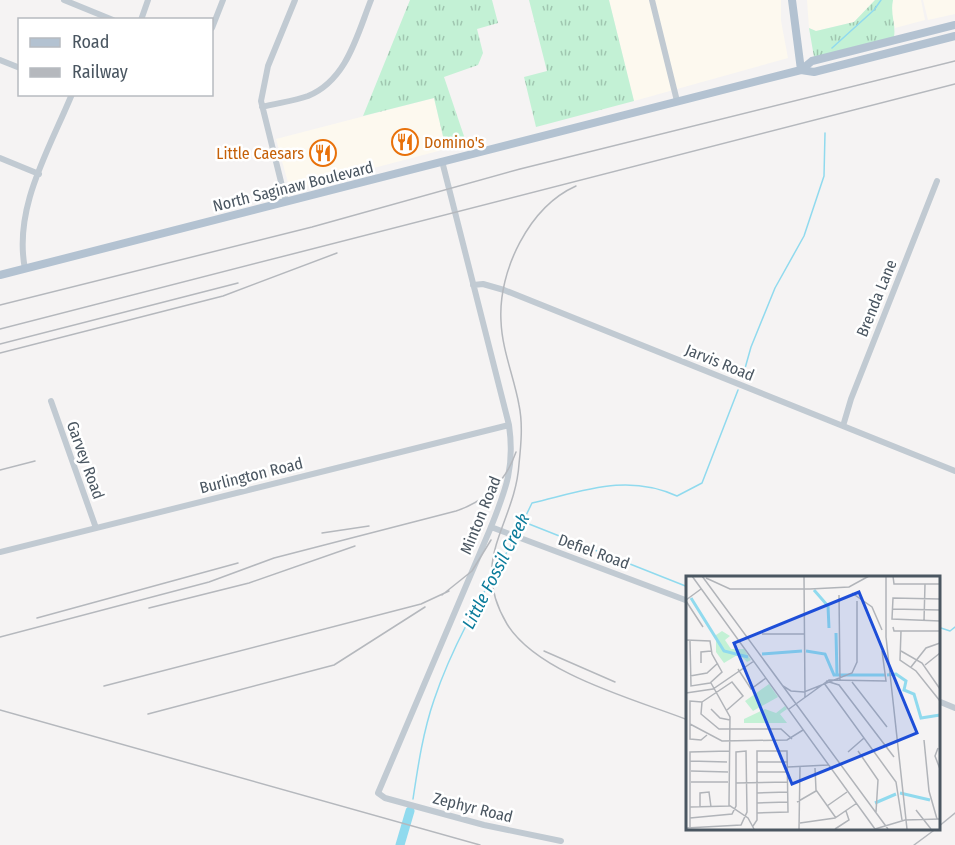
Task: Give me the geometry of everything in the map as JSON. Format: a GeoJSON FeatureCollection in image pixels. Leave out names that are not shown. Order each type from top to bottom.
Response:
{"type":"FeatureCollection","features":[{"type":"Feature","properties":{"kind":"main road"},"geometry":{"type":"LineString","coordinates":[[792,0],[801,70]]}},
{"type":"Feature","properties":{"kind":"main road","name":"North Saginaw Boulevard"},"geometry":{"type":"LineString","coordinates":[[801,70],[812,61],[955,25]]}},
{"type":"Feature","properties":{"kind":"main road","name":"North Saginaw Boulevard"},"geometry":{"type":"LineString","coordinates":[[0,275],[677,101],[801,70],[814,72],[955,36]]}},
{"type":"Feature","properties":{"kind":"street"},"geometry":{"type":"LineString","coordinates":[[64,0],[76,2],[104,18]]}},
{"type":"Feature","properties":{"kind":"street"},"geometry":{"type":"LineString","coordinates":[[142,18],[148,0]]}},
{"type":"Feature","properties":{"kind":"street"},"geometry":{"type":"LineString","coordinates":[[213,25],[223,0]]}},
{"type":"Feature","properties":{"kind":"street"},"geometry":{"type":"LineString","coordinates":[[286,202],[262,107],[268,66],[295,0]]}},
{"type":"Feature","properties":{"kind":"street"},"geometry":{"type":"LineString","coordinates":[[262,107],[308,96],[333,79],[343,68],[371,0]]}},
{"type":"Feature","properties":{"kind":"street"},"geometry":{"type":"LineString","coordinates":[[652,0],[677,101]]}},
{"type":"Feature","properties":{"kind":"street"},"geometry":{"type":"LineString","coordinates":[[0,60],[18,67]]}},
{"type":"Feature","properties":{"kind":"street"},"geometry":{"type":"LineString","coordinates":[[25,269],[21,243],[22,224],[39,174],[71,96]]}},
{"type":"Feature","properties":{"kind":"street"},"geometry":{"type":"LineString","coordinates":[[0,159],[39,174]]}},
{"type":"Feature","properties":{"kind":"street","name":"Minton Road"},"geometry":{"type":"LineString","coordinates":[[379,794],[380,786],[491,527],[510,475],[512,445],[509,425],[442,161]]}},
{"type":"Feature","properties":{"kind":"street","name":"Brenda Lane"},"geometry":{"type":"LineString","coordinates":[[843,426],[938,181]]}},
{"type":"Feature","properties":{"kind":"street","name":"Jarvis Road"},"geometry":{"type":"LineString","coordinates":[[473,285],[483,284],[504,290],[955,471]]}},
{"type":"Feature","properties":{"kind":"street","name":"Garvey Road"},"geometry":{"type":"LineString","coordinates":[[51,400],[96,528]]}},
{"type":"Feature","properties":{"kind":"street","name":"Burlington Road"},"geometry":{"type":"LineString","coordinates":[[0,552],[509,425]]}},
{"type":"Feature","properties":{"kind":"street","name":"Defiel Road"},"geometry":{"type":"LineString","coordinates":[[491,527],[686,600]]}},
{"type":"Feature","properties":{"kind":"street"},"geometry":{"type":"LineString","coordinates":[[940,701],[955,708]]}},
{"type":"Feature","properties":{"kind":"street","name":"Zephyr Road"},"geometry":{"type":"LineString","coordinates":[[379,794],[484,825],[561,841]]}},
{"type":"Feature","properties":{"kind":"shaded area"},"geometry":{"type":"Polygon","coordinates":[[[609,0],[781,0],[781,21],[788,58],[634,101],[609,0]]]}},
{"type":"Feature","properties":{"kind":"shaded area"},"geometry":{"type":"Polygon","coordinates":[[[807,0],[875,0],[854,22],[816,31],[809,28],[807,0]]]}},
{"type":"Feature","properties":{"kind":"shaded area"},"geometry":{"type":"Polygon","coordinates":[[[893,0],[921,0],[925,20],[895,28],[891,10],[893,0]]]}},
{"type":"Feature","properties":{"kind":"shaded area"},"geometry":{"type":"Polygon","coordinates":[[[923,0],[955,0],[955,14],[928,20],[923,0]]]}},
{"type":"Feature","properties":{"kind":"shaded area"},"geometry":{"type":"Polygon","coordinates":[[[434,98],[446,149],[290,190],[276,139],[434,98]]]}},
{"type":"Feature","properties":{"kind":"green space"},"geometry":{"type":"Polygon","coordinates":[[[410,0],[492,0],[498,23],[477,29],[483,53],[478,65],[444,77],[467,145],[446,149],[434,98],[363,116],[410,0]]]}},
{"type":"Feature","properties":{"kind":"green space"},"geometry":{"type":"Polygon","coordinates":[[[529,0],[609,0],[634,101],[536,127],[524,77],[547,71],[529,0]]]}},
{"type":"Feature","properties":{"kind":"green space"},"geometry":{"type":"Polygon","coordinates":[[[875,0],[893,0],[894,37],[814,57],[809,28],[816,31],[854,22],[875,0]]]}},
{"type":"Feature","properties":{"kind":"waterway","name":"Little Fossil Creek"},"geometry":{"type":"LineString","coordinates":[[832,48],[874,10],[881,0]]}},
{"type":"Feature","properties":{"kind":"waterway","name":"Little Fossil Creek"},"geometry":{"type":"LineString","coordinates":[[742,379],[751,347],[775,288],[804,236],[824,176],[825,133]]}},
{"type":"Feature","properties":{"kind":"waterway","name":"Little Fossil Creek"},"geometry":{"type":"LineString","coordinates":[[517,534],[532,503],[587,489],[623,485],[659,489],[677,496],[702,483],[738,390]]}},
{"type":"Feature","properties":{"kind":"waterway"},"geometry":{"type":"LineString","coordinates":[[524,522],[686,586]]}},
{"type":"Feature","properties":{"kind":"waterway","name":"Little Fossil Creek"},"geometry":{"type":"LineString","coordinates":[[413,799],[427,724],[450,658],[470,617],[515,538]]}},
{"type":"Feature","properties":{"kind":"waterway"},"geometry":{"type":"LineString","coordinates":[[940,628],[950,631],[955,627]]}},
{"type":"Feature","properties":{"kind":"waterway","name":"Little Fossil Creek"},"geometry":{"type":"LineString","coordinates":[[400,845],[410,811]]}},
{"type":"Feature","properties":{"kind":"railway"},"geometry":{"type":"LineString","coordinates":[[0,305],[312,227],[520,169],[955,61]]}},
{"type":"Feature","properties":{"kind":"railway"},"geometry":{"type":"LineString","coordinates":[[0,329],[955,84]]}},
{"type":"Feature","properties":{"kind":"railway"},"geometry":{"type":"LineString","coordinates":[[576,186],[559,196],[531,225],[511,262],[501,302],[502,332],[519,405],[521,434],[516,486],[493,561],[492,580],[496,601],[507,624],[521,642],[541,657],[589,683],[686,719]]}},
{"type":"Feature","properties":{"kind":"railway"},"geometry":{"type":"LineString","coordinates":[[0,353],[223,296],[337,253]]}},
{"type":"Feature","properties":{"kind":"railway"},"geometry":{"type":"LineString","coordinates":[[0,344],[238,283]]}},
{"type":"Feature","properties":{"kind":"railway"},"geometry":{"type":"LineString","coordinates":[[0,637],[209,582],[274,558],[456,511],[476,502],[493,489],[506,472],[516,452]]}},
{"type":"Feature","properties":{"kind":"railway"},"geometry":{"type":"LineString","coordinates":[[0,470],[35,461]]}},
{"type":"Feature","properties":{"kind":"railway"},"geometry":{"type":"LineString","coordinates":[[322,533],[369,526]]}},
{"type":"Feature","properties":{"kind":"railway"},"geometry":{"type":"LineString","coordinates":[[442,595],[472,571],[491,540]]}},
{"type":"Feature","properties":{"kind":"railway"},"geometry":{"type":"LineString","coordinates":[[149,608],[249,583],[355,546]]}},
{"type":"Feature","properties":{"kind":"railway"},"geometry":{"type":"LineString","coordinates":[[37,618],[238,563]]}},
{"type":"Feature","properties":{"kind":"railway"},"geometry":{"type":"LineString","coordinates":[[104,686],[421,604],[449,591]]}},
{"type":"Feature","properties":{"kind":"railway"},"geometry":{"type":"LineString","coordinates":[[148,714],[334,665],[425,607]]}},
{"type":"Feature","properties":{"kind":"railway"},"geometry":{"type":"LineString","coordinates":[[544,651],[615,682]]}},
{"type":"Feature","properties":{"kind":"railway"},"geometry":{"type":"LineString","coordinates":[[0,710],[480,845]]}},
{"type":"Feature","properties":{"kind":"railway"},"geometry":{"type":"LineString","coordinates":[[940,825],[955,813]]}},
{"type":"Feature","properties":{"kind":"railway"},"geometry":{"type":"LineString","coordinates":[[914,845],[934,830]]}},
{"type":"Feature","properties":{"kind":"place","name":"Domino's"},"geometry":{"type":"Point","coordinates":[405,142]}},
{"type":"Feature","properties":{"kind":"place","name":"Little Caesars"},"geometry":{"type":"Point","coordinates":[323,153]}}]}
